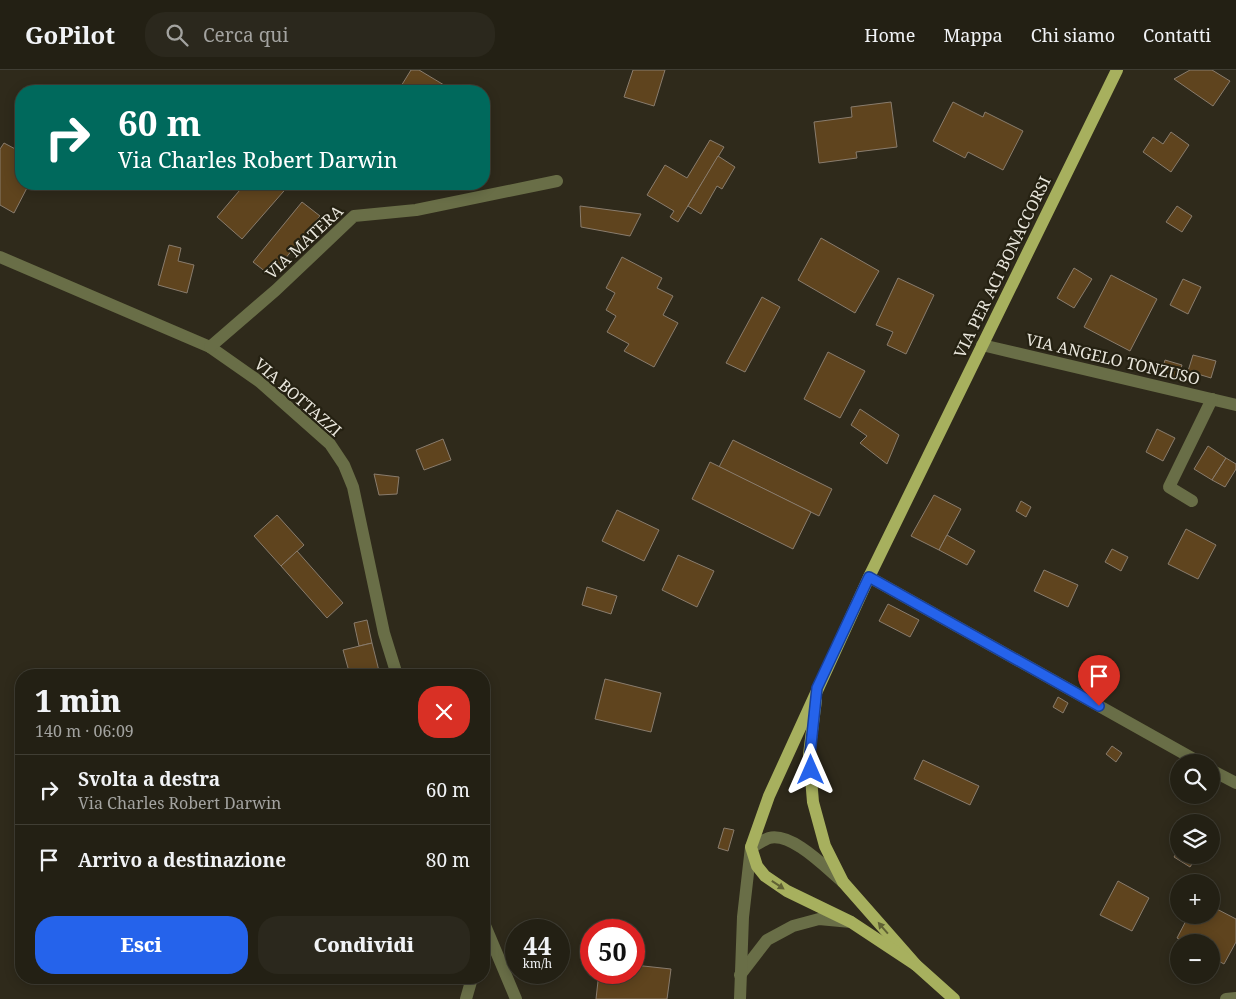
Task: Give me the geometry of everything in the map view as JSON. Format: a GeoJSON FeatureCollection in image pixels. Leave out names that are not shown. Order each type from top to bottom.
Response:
{"type":"FeatureCollection","features":[{"type":"Feature","properties":{"kind":"main road","name":"VIA PER ACI BONACCORSI"},"geometry":{"type":"LineString","coordinates":[[751,847],[770,796],[817,688],[869,577],[1117,70]]}},
{"type":"Feature","properties":{"kind":"main road"},"geometry":{"type":"LineString","coordinates":[[817,688],[810,754],[813,802],[825,846],[843,882],[916,965],[954,999]]}},
{"type":"Feature","properties":{"kind":"main road"},"geometry":{"type":"LineString","coordinates":[[751,847],[757,866],[765,876],[787,891],[850,922],[916,965]]}},
{"type":"Feature","properties":{"kind":"street","name":"VIA MATERA"},"geometry":{"type":"LineString","coordinates":[[210,347],[276,290],[354,216],[416,210],[557,181]]}},
{"type":"Feature","properties":{"kind":"street","name":"VIA BOTTAZZI"},"geometry":{"type":"LineString","coordinates":[[0,257],[210,347],[260,382],[330,444],[344,465],[352,486],[384,634],[395,669]]}},
{"type":"Feature","properties":{"kind":"street","name":"VIA ANGELO TONZUSO"},"geometry":{"type":"LineString","coordinates":[[982,345],[1236,405]]}},
{"type":"Feature","properties":{"kind":"street"},"geometry":{"type":"LineString","coordinates":[[1192,501],[1169,487],[1212,399]]}},
{"type":"Feature","properties":{"kind":"street"},"geometry":{"type":"LineString","coordinates":[[869,577],[1185,754]]}},
{"type":"Feature","properties":{"kind":"street"},"geometry":{"type":"LineString","coordinates":[[1220,775],[1236,783]]}},
{"type":"Feature","properties":{"kind":"street"},"geometry":{"type":"LineString","coordinates":[[740,999],[743,916],[751,847],[770,838],[782,838],[794,843],[843,882]]}},
{"type":"Feature","properties":{"kind":"street"},"geometry":{"type":"LineString","coordinates":[[740,975],[767,940],[793,926],[819,919],[850,922]]}},
{"type":"Feature","properties":{"kind":"street"},"geometry":{"type":"LineString","coordinates":[[490,937],[516,999]]}},
{"type":"Feature","properties":{"kind":"street"},"geometry":{"type":"LineString","coordinates":[[466,999],[470,984]]}},
{"type":"Feature","properties":{"kind":"street"},"geometry":{"type":"LineString","coordinates":[[474,984],[478,999]]}},
{"type":"Feature","properties":{"kind":"street"},"geometry":{"type":"LineString","coordinates":[[1226,999],[1236,998]]}},
{"type":"Feature","properties":{"kind":"building"},"geometry":{"type":"Polygon","coordinates":[[[411,70],[419,70],[444,85],[402,85],[411,70]]]}},
{"type":"Feature","properties":{"kind":"building"},"geometry":{"type":"Polygon","coordinates":[[[633,70],[665,70],[654,106],[624,97],[633,70]]]}},
{"type":"Feature","properties":{"kind":"building"},"geometry":{"type":"Polygon","coordinates":[[[1190,70],[1212,70],[1230,81],[1213,106],[1174,79],[1190,70]]]}},
{"type":"Feature","properties":{"kind":"building"},"geometry":{"type":"Polygon","coordinates":[[[891,102],[897,147],[856,152],[857,158],[819,163],[814,122],[852,117],[851,107],[891,102]]]}},
{"type":"Feature","properties":{"kind":"building"},"geometry":{"type":"Polygon","coordinates":[[[953,102],[983,117],[985,112],[1023,131],[1003,170],[968,152],[965,158],[933,141],[953,102]]]}},
{"type":"Feature","properties":{"kind":"building"},"geometry":{"type":"Polygon","coordinates":[[[1171,132],[1189,145],[1171,172],[1143,152],[1153,137],[1163,144],[1171,132]]]}},
{"type":"Feature","properties":{"kind":"building"},"geometry":{"type":"Polygon","coordinates":[[[710,140],[724,147],[678,222],[670,217],[674,211],[647,195],[665,165],[687,178],[710,140]]]}},
{"type":"Feature","properties":{"kind":"building"},"geometry":{"type":"Polygon","coordinates":[[[4,143],[15,149],[15,190],[26,190],[14,213],[0,205],[0,149],[4,143]]]}},
{"type":"Feature","properties":{"kind":"building"},"geometry":{"type":"Polygon","coordinates":[[[718,156],[735,167],[722,189],[717,186],[701,214],[688,206],[718,156]]]}},
{"type":"Feature","properties":{"kind":"building"},"geometry":{"type":"Polygon","coordinates":[[[240,190],[285,190],[242,239],[217,217],[240,190]]]}},
{"type":"Feature","properties":{"kind":"building"},"geometry":{"type":"Polygon","coordinates":[[[302,202],[320,216],[271,276],[253,262],[302,202]]]}},
{"type":"Feature","properties":{"kind":"building"},"geometry":{"type":"Polygon","coordinates":[[[580,206],[641,214],[630,236],[581,227],[580,206]]]}},
{"type":"Feature","properties":{"kind":"building"},"geometry":{"type":"Polygon","coordinates":[[[1177,206],[1192,216],[1182,232],[1166,222],[1177,206]]]}},
{"type":"Feature","properties":{"kind":"building"},"geometry":{"type":"Polygon","coordinates":[[[821,238],[879,271],[855,313],[798,280],[821,238]]]}},
{"type":"Feature","properties":{"kind":"building"},"geometry":{"type":"Polygon","coordinates":[[[169,245],[181,248],[178,261],[194,265],[187,293],[158,285],[169,245]]]}},
{"type":"Feature","properties":{"kind":"building"},"geometry":{"type":"Polygon","coordinates":[[[622,257],[662,278],[657,288],[673,296],[663,315],[678,323],[654,367],[624,351],[629,344],[607,332],[616,316],[606,310],[615,293],[606,288],[622,257]]]}},
{"type":"Feature","properties":{"kind":"building"},"geometry":{"type":"Polygon","coordinates":[[[1074,268],[1092,279],[1074,308],[1057,298],[1074,268]]]}},
{"type":"Feature","properties":{"kind":"building"},"geometry":{"type":"Polygon","coordinates":[[[1111,275],[1157,299],[1130,351],[1084,327],[1111,275]]]}},
{"type":"Feature","properties":{"kind":"building"},"geometry":{"type":"Polygon","coordinates":[[[898,278],[934,295],[906,354],[887,345],[893,332],[876,325],[898,278]]]}},
{"type":"Feature","properties":{"kind":"building"},"geometry":{"type":"Polygon","coordinates":[[[1183,279],[1201,287],[1188,314],[1170,305],[1183,279]]]}},
{"type":"Feature","properties":{"kind":"building"},"geometry":{"type":"Polygon","coordinates":[[[762,297],[780,307],[745,372],[726,363],[762,297]]]}},
{"type":"Feature","properties":{"kind":"building"},"geometry":{"type":"Polygon","coordinates":[[[828,352],[865,371],[840,418],[804,399],[828,352]]]}},
{"type":"Feature","properties":{"kind":"building"},"geometry":{"type":"Polygon","coordinates":[[[1193,355],[1216,361],[1211,378],[1188,371],[1193,355]]]}},
{"type":"Feature","properties":{"kind":"building"},"geometry":{"type":"Polygon","coordinates":[[[1165,360],[1182,365],[1178,378],[1161,374],[1165,360]]]}},
{"type":"Feature","properties":{"kind":"building"},"geometry":{"type":"Polygon","coordinates":[[[860,409],[899,435],[887,464],[860,443],[867,436],[851,425],[860,409]]]}},
{"type":"Feature","properties":{"kind":"building"},"geometry":{"type":"Polygon","coordinates":[[[1157,429],[1175,438],[1163,461],[1146,452],[1157,429]]]}},
{"type":"Feature","properties":{"kind":"building"},"geometry":{"type":"Polygon","coordinates":[[[443,439],[451,460],[424,470],[416,450],[443,439]]]}},
{"type":"Feature","properties":{"kind":"building"},"geometry":{"type":"Polygon","coordinates":[[[733,440],[832,489],[819,516],[719,467],[733,440]]]}},
{"type":"Feature","properties":{"kind":"building"},"geometry":{"type":"Polygon","coordinates":[[[1208,446],[1226,458],[1212,480],[1194,469],[1208,446]]]}},
{"type":"Feature","properties":{"kind":"building"},"geometry":{"type":"Polygon","coordinates":[[[1226,458],[1236,464],[1236,469],[1225,487],[1212,480],[1226,458]]]}},
{"type":"Feature","properties":{"kind":"building"},"geometry":{"type":"Polygon","coordinates":[[[710,462],[811,512],[793,549],[692,499],[710,462]]]}},
{"type":"Feature","properties":{"kind":"building"},"geometry":{"type":"Polygon","coordinates":[[[374,474],[399,477],[397,494],[379,495],[374,474]]]}},
{"type":"Feature","properties":{"kind":"building"},"geometry":{"type":"Polygon","coordinates":[[[934,495],[961,509],[939,550],[911,536],[934,495]]]}},
{"type":"Feature","properties":{"kind":"building"},"geometry":{"type":"Polygon","coordinates":[[[1021,501],[1031,507],[1026,517],[1016,511],[1021,501]]]}},
{"type":"Feature","properties":{"kind":"building"},"geometry":{"type":"Polygon","coordinates":[[[617,510],[659,530],[644,561],[602,541],[617,510]]]}},
{"type":"Feature","properties":{"kind":"building"},"geometry":{"type":"Polygon","coordinates":[[[277,515],[304,545],[281,566],[254,536],[277,515]]]}},
{"type":"Feature","properties":{"kind":"building"},"geometry":{"type":"Polygon","coordinates":[[[1186,529],[1216,545],[1198,579],[1168,564],[1186,529]]]}},
{"type":"Feature","properties":{"kind":"building"},"geometry":{"type":"Polygon","coordinates":[[[947,535],[975,551],[967,565],[939,550],[947,535]]]}},
{"type":"Feature","properties":{"kind":"building"},"geometry":{"type":"Polygon","coordinates":[[[1112,549],[1128,557],[1121,571],[1105,562],[1112,549]]]}},
{"type":"Feature","properties":{"kind":"building"},"geometry":{"type":"Polygon","coordinates":[[[297,551],[343,603],[327,618],[281,566],[297,551]]]}},
{"type":"Feature","properties":{"kind":"building"},"geometry":{"type":"Polygon","coordinates":[[[678,555],[714,571],[697,607],[662,590],[678,555]]]}},
{"type":"Feature","properties":{"kind":"building"},"geometry":{"type":"Polygon","coordinates":[[[1044,570],[1078,585],[1068,607],[1034,591],[1044,570]]]}},
{"type":"Feature","properties":{"kind":"building"},"geometry":{"type":"Polygon","coordinates":[[[587,587],[617,596],[611,614],[582,605],[587,587]]]}},
{"type":"Feature","properties":{"kind":"building"},"geometry":{"type":"Polygon","coordinates":[[[888,604],[919,620],[910,637],[879,621],[888,604]]]}},
{"type":"Feature","properties":{"kind":"building"},"geometry":{"type":"Polygon","coordinates":[[[367,620],[372,643],[359,646],[354,623],[367,620]]]}},
{"type":"Feature","properties":{"kind":"building"},"geometry":{"type":"Polygon","coordinates":[[[372,643],[378,669],[348,669],[343,650],[372,643]]]}},
{"type":"Feature","properties":{"kind":"building"},"geometry":{"type":"Polygon","coordinates":[[[605,679],[661,693],[651,732],[595,719],[605,679]]]}},
{"type":"Feature","properties":{"kind":"building"},"geometry":{"type":"Polygon","coordinates":[[[1058,697],[1068,703],[1063,713],[1053,707],[1058,697]]]}},
{"type":"Feature","properties":{"kind":"building"},"geometry":{"type":"Polygon","coordinates":[[[1112,746],[1122,753],[1116,762],[1106,754],[1112,746]]]}},
{"type":"Feature","properties":{"kind":"building"},"geometry":{"type":"Polygon","coordinates":[[[923,760],[979,786],[970,805],[914,779],[923,760]]]}},
{"type":"Feature","properties":{"kind":"building"},"geometry":{"type":"Polygon","coordinates":[[[724,828],[734,830],[728,851],[718,848],[724,828]]]}},
{"type":"Feature","properties":{"kind":"building"},"geometry":{"type":"Polygon","coordinates":[[[1118,881],[1149,898],[1132,931],[1100,915],[1118,881]]]}},
{"type":"Feature","properties":{"kind":"building"},"geometry":{"type":"Polygon","coordinates":[[[1220,911],[1236,919],[1236,942],[1224,964],[1220,962],[1220,934],[1179,934],[1184,924],[1220,924],[1220,911]]]}},
{"type":"Feature","properties":{"kind":"building"},"geometry":{"type":"Polygon","coordinates":[[[645,966],[671,969],[667,999],[596,999],[598,984],[645,984],[645,966]]]}},
{"type":"Feature","properties":{"kind":"route"},"geometry":{"type":"LineString","coordinates":[[811,770],[810,754],[817,688],[869,577],[1099,706]]}}]}
